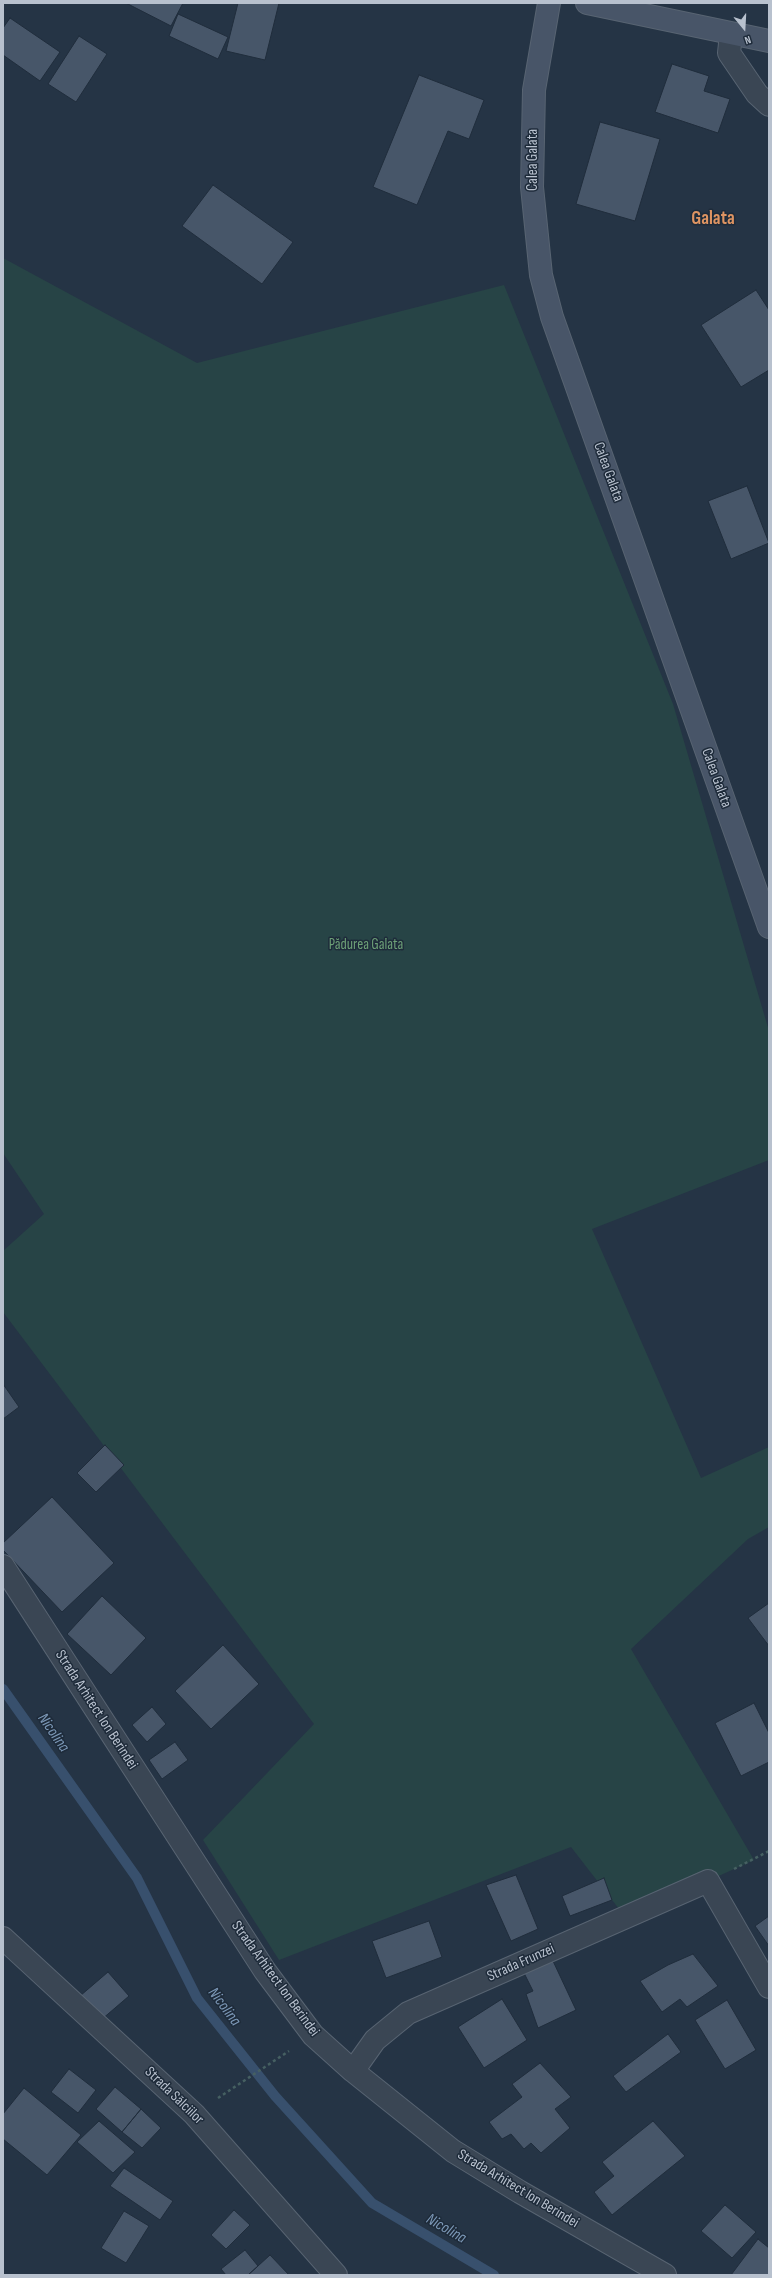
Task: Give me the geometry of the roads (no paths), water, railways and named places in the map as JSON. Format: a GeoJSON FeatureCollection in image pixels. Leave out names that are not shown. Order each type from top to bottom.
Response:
{"type":"FeatureCollection","features":[{"type":"Feature","properties":{"kind":"street","name":"Calea Galata"},"geometry":{"type":"LineString","coordinates":[[549,3],[534,90],[532,187],[541,275],[552,317],[769,927]]}},
{"type":"Feature","properties":{"kind":"street"},"geometry":{"type":"LineString","coordinates":[[587,3],[769,41]]}},
{"type":"Feature","properties":{"kind":"street"},"geometry":{"type":"LineString","coordinates":[[731,34],[729,53],[757,94],[769,105]]}},
{"type":"Feature","properties":{"kind":"street","name":"Strada Arhitect Ion Berindei"},"geometry":{"type":"LineString","coordinates":[[3,1566],[265,1971],[313,2035],[353,2071],[453,2150],[520,2192],[666,2275]]}},
{"type":"Feature","properties":{"kind":"street","name":"Strada Frunzei"},"geometry":{"type":"LineString","coordinates":[[353,2071],[375,2040],[408,2013],[708,1881],[769,1987]]}},
{"type":"Feature","properties":{"kind":"street","name":"Strada Sălciilor"},"geometry":{"type":"LineString","coordinates":[[3,1938],[194,2114],[330,2273]]}},
{"type":"Feature","properties":{"kind":"waterway","name":"Nicolina"},"geometry":{"type":"LineString","coordinates":[[3,1689],[137,1878],[197,1998],[275,2096],[372,2203],[494,2275]]}},
{"type":"Feature","properties":{"kind":"district","name":"Galata"},"geometry":{"type":"Point","coordinates":[713,219]}},
{"type":"Feature","properties":{"kind":"park label","name":"Pădurea Galata"},"geometry":{"type":"Point","coordinates":[366,945]}}]}
